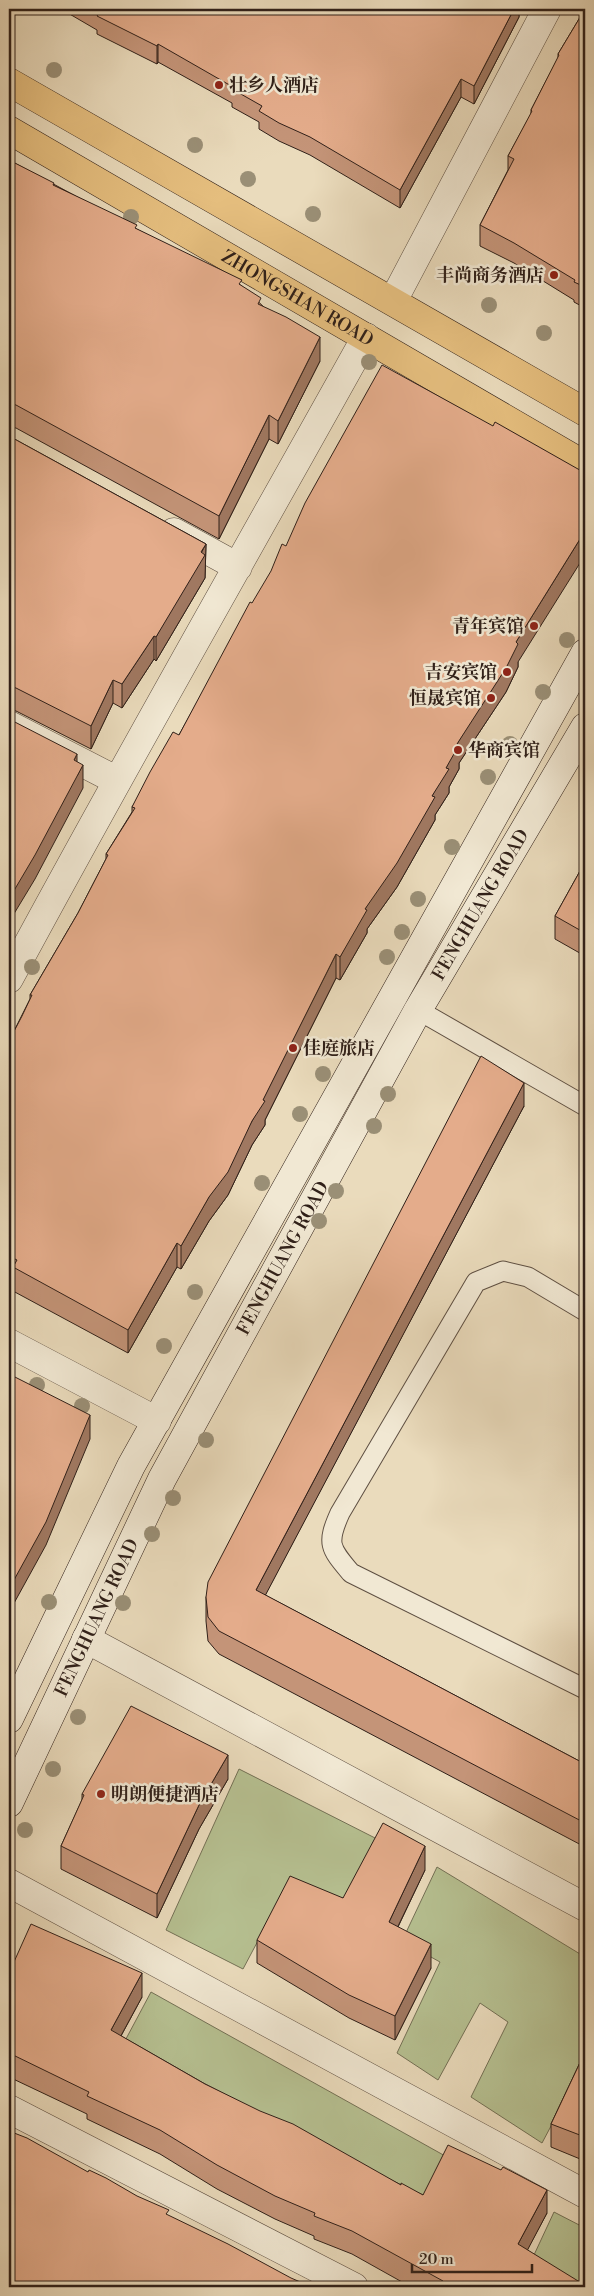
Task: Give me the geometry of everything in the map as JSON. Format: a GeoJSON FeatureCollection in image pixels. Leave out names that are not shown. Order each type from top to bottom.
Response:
{"type":"FeatureCollection","features":[{"type":"Feature","properties":{"kind":"main road"},"geometry":{"type":"LineString","coordinates":[[9,82],[585,412]]}},
{"type":"Feature","properties":{"kind":"main road","name":"ZHONGSHAN ROAD"},"geometry":{"type":"LineString","coordinates":[[9,130],[585,465]]}},
{"type":"Feature","properties":{"kind":"street"},"geometry":{"type":"LineString","coordinates":[[393,301],[546,9]]}},
{"type":"Feature","properties":{"kind":"street"},"geometry":{"type":"LineString","coordinates":[[9,979],[116,780],[238,567],[366,337]]}},
{"type":"Feature","properties":{"kind":"street"},"geometry":{"type":"LineString","coordinates":[[149,518],[238,567]]}},
{"type":"Feature","properties":{"kind":"street","name":"FENGHUANG ROAD"},"geometry":{"type":"LineString","coordinates":[[9,1720],[131,1466],[585,653]]}},
{"type":"Feature","properties":{"kind":"street"},"geometry":{"type":"LineString","coordinates":[[9,725],[116,780]]}},
{"type":"Feature","properties":{"kind":"street","name":"FENGHUANG ROAD"},"geometry":{"type":"LineString","coordinates":[[9,1803],[162,1479],[418,1010],[585,727]]}},
{"type":"Feature","properties":{"kind":"street"},"geometry":{"type":"LineString","coordinates":[[9,1343],[157,1421]]}},
{"type":"Feature","properties":{"kind":"street"},"geometry":{"type":"LineString","coordinates":[[86,1639],[585,1908]]}},
{"type":"Feature","properties":{"kind":"street"},"geometry":{"type":"LineString","coordinates":[[9,1883],[585,2194]]}},
{"type":"Feature","properties":{"kind":"street"},"geometry":{"type":"LineString","coordinates":[[9,2109],[354,2287]]}},
{"type":"Feature","properties":{"kind":"lane"},"geometry":{"type":"LineString","coordinates":[[418,1010],[585,1106]]}},
{"type":"Feature","properties":{"kind":"lane"},"geometry":{"type":"LineString","coordinates":[[585,1312],[528,1277],[503,1271],[476,1282],[340,1513],[331,1533],[334,1552],[351,1573],[585,1689]]}},
{"type":"Feature","properties":{"kind":"green space"},"geometry":{"type":"Polygon","coordinates":[[[239,1769],[379,1840],[340,1914],[286,1888],[243,1969],[166,1930],[239,1769]]]}},
{"type":"Feature","properties":{"kind":"green space"},"geometry":{"type":"Polygon","coordinates":[[[437,1867],[585,1957],[585,2062],[542,2143],[471,2097],[508,2022],[480,2003],[438,2080],[397,2053],[440,1962],[402,1941],[437,1867]]]}},
{"type":"Feature","properties":{"kind":"green space"},"geometry":{"type":"Polygon","coordinates":[[[151,1992],[447,2157],[421,2208],[119,2052],[151,1992]]]}},
{"type":"Feature","properties":{"kind":"green space"},"geometry":{"type":"Polygon","coordinates":[[[554,2212],[585,2228],[585,2287],[558,2287],[527,2270],[554,2212]]]}},
{"type":"Feature","properties":{"kind":"building"},"geometry":{"type":"Polygon","coordinates":[[[92,9],[514,9],[474,86],[461,79],[400,190],[310,137],[279,123],[259,111],[262,106],[232,89],[233,87],[158,44],[157,46],[97,16],[99,13],[92,9]]]}},
{"type":"Feature","properties":{"kind":"building"},"geometry":{"type":"Polygon","coordinates":[[[585,9],[585,287],[574,282],[575,280],[514,243],[480,225],[514,159],[508,156],[532,111],[558,54],[585,9]]]}},
{"type":"Feature","properties":{"kind":"building"},"geometry":{"type":"Polygon","coordinates":[[[9,160],[54,183],[53,185],[137,225],[135,228],[242,280],[239,284],[261,298],[258,304],[286,317],[320,337],[278,421],[269,415],[219,516],[16,405],[9,403],[9,160]]]}},
{"type":"Feature","properties":{"kind":"building"},"geometry":{"type":"Polygon","coordinates":[[[382,365],[493,426],[495,422],[585,473],[585,531],[516,642],[518,644],[506,668],[457,744],[459,745],[446,768],[449,769],[432,796],[435,797],[397,863],[365,909],[367,910],[340,957],[336,954],[263,1100],[265,1101],[252,1121],[228,1172],[209,1197],[181,1246],[177,1243],[128,1330],[13,1267],[17,1260],[9,1256],[9,1041],[32,995],[30,995],[78,913],[108,855],[106,854],[135,808],[132,807],[150,772],[173,732],[179,735],[250,602],[252,603],[271,571],[282,544],[286,546],[305,503],[382,365]]]}},
{"type":"Feature","properties":{"kind":"building"},"geometry":{"type":"Polygon","coordinates":[[[9,436],[206,544],[201,552],[205,555],[156,637],[154,636],[122,684],[113,680],[91,726],[9,686],[9,436]]]}},
{"type":"Feature","properties":{"kind":"building"},"geometry":{"type":"Polygon","coordinates":[[[9,719],[77,754],[74,760],[83,765],[9,899],[9,719]]]}},
{"type":"Feature","properties":{"kind":"building"},"geometry":{"type":"Polygon","coordinates":[[[585,862],[585,933],[555,916],[585,862]]]}},
{"type":"Feature","properties":{"kind":"building"},"geometry":{"type":"Polygon","coordinates":[[[481,1056],[524,1083],[256,1590],[585,1764],[585,1823],[219,1631],[208,1617],[206,1597],[208,1582],[481,1056]]]}},
{"type":"Feature","properties":{"kind":"building"},"geometry":{"type":"Polygon","coordinates":[[[9,1374],[90,1415],[46,1522],[9,1589],[9,1374]]]}},
{"type":"Feature","properties":{"kind":"building"},"geometry":{"type":"Polygon","coordinates":[[[9,1591],[13,1593],[9,1603],[9,1591]]]}},
{"type":"Feature","properties":{"kind":"building"},"geometry":{"type":"Polygon","coordinates":[[[131,1706],[228,1755],[199,1805],[157,1894],[61,1846],[84,1795],[82,1794],[131,1706]]]}},
{"type":"Feature","properties":{"kind":"building"},"geometry":{"type":"Polygon","coordinates":[[[383,1823],[425,1846],[389,1922],[431,1944],[395,2016],[349,1995],[257,1940],[290,1876],[343,1898],[383,1823]]]}},
{"type":"Feature","properties":{"kind":"building"},"geometry":{"type":"Polygon","coordinates":[[[31,1924],[142,1973],[111,2030],[205,2084],[260,2111],[293,2124],[401,2185],[401,2183],[423,2195],[448,2145],[501,2170],[503,2167],[547,2190],[518,2244],[583,2284],[581,2287],[445,2287],[441,2285],[443,2281],[352,2231],[314,2216],[315,2213],[275,2196],[217,2165],[160,2130],[87,2096],[89,2092],[9,2053],[9,1973],[31,1924]]]}},
{"type":"Feature","properties":{"kind":"building"},"geometry":{"type":"Polygon","coordinates":[[[585,2052],[585,2137],[551,2124],[585,2052]]]}},
{"type":"Feature","properties":{"kind":"building"},"geometry":{"type":"Polygon","coordinates":[[[9,2131],[27,2138],[88,2172],[89,2170],[137,2196],[169,2210],[166,2214],[312,2287],[9,2287],[9,2131]]]}},
{"type":"Feature","properties":{"kind":"place","name":"壮乡人酒店"},"geometry":{"type":"Point","coordinates":[219,85]}},
{"type":"Feature","properties":{"kind":"place","name":"丰尚商务酒店"},"geometry":{"type":"Point","coordinates":[554,275]}},
{"type":"Feature","properties":{"kind":"place","name":"青年宾馆"},"geometry":{"type":"Point","coordinates":[534,626]}},
{"type":"Feature","properties":{"kind":"place","name":"吉安宾馆"},"geometry":{"type":"Point","coordinates":[507,672]}},
{"type":"Feature","properties":{"kind":"place","name":"恒晟宾馆"},"geometry":{"type":"Point","coordinates":[491,698]}},
{"type":"Feature","properties":{"kind":"place","name":"华商宾馆"},"geometry":{"type":"Point","coordinates":[458,750]}},
{"type":"Feature","properties":{"kind":"place","name":"佳庭旅店"},"geometry":{"type":"Point","coordinates":[293,1048]}},
{"type":"Feature","properties":{"kind":"place","name":"明朗便捷酒店"},"geometry":{"type":"Point","coordinates":[101,1794]}}]}
